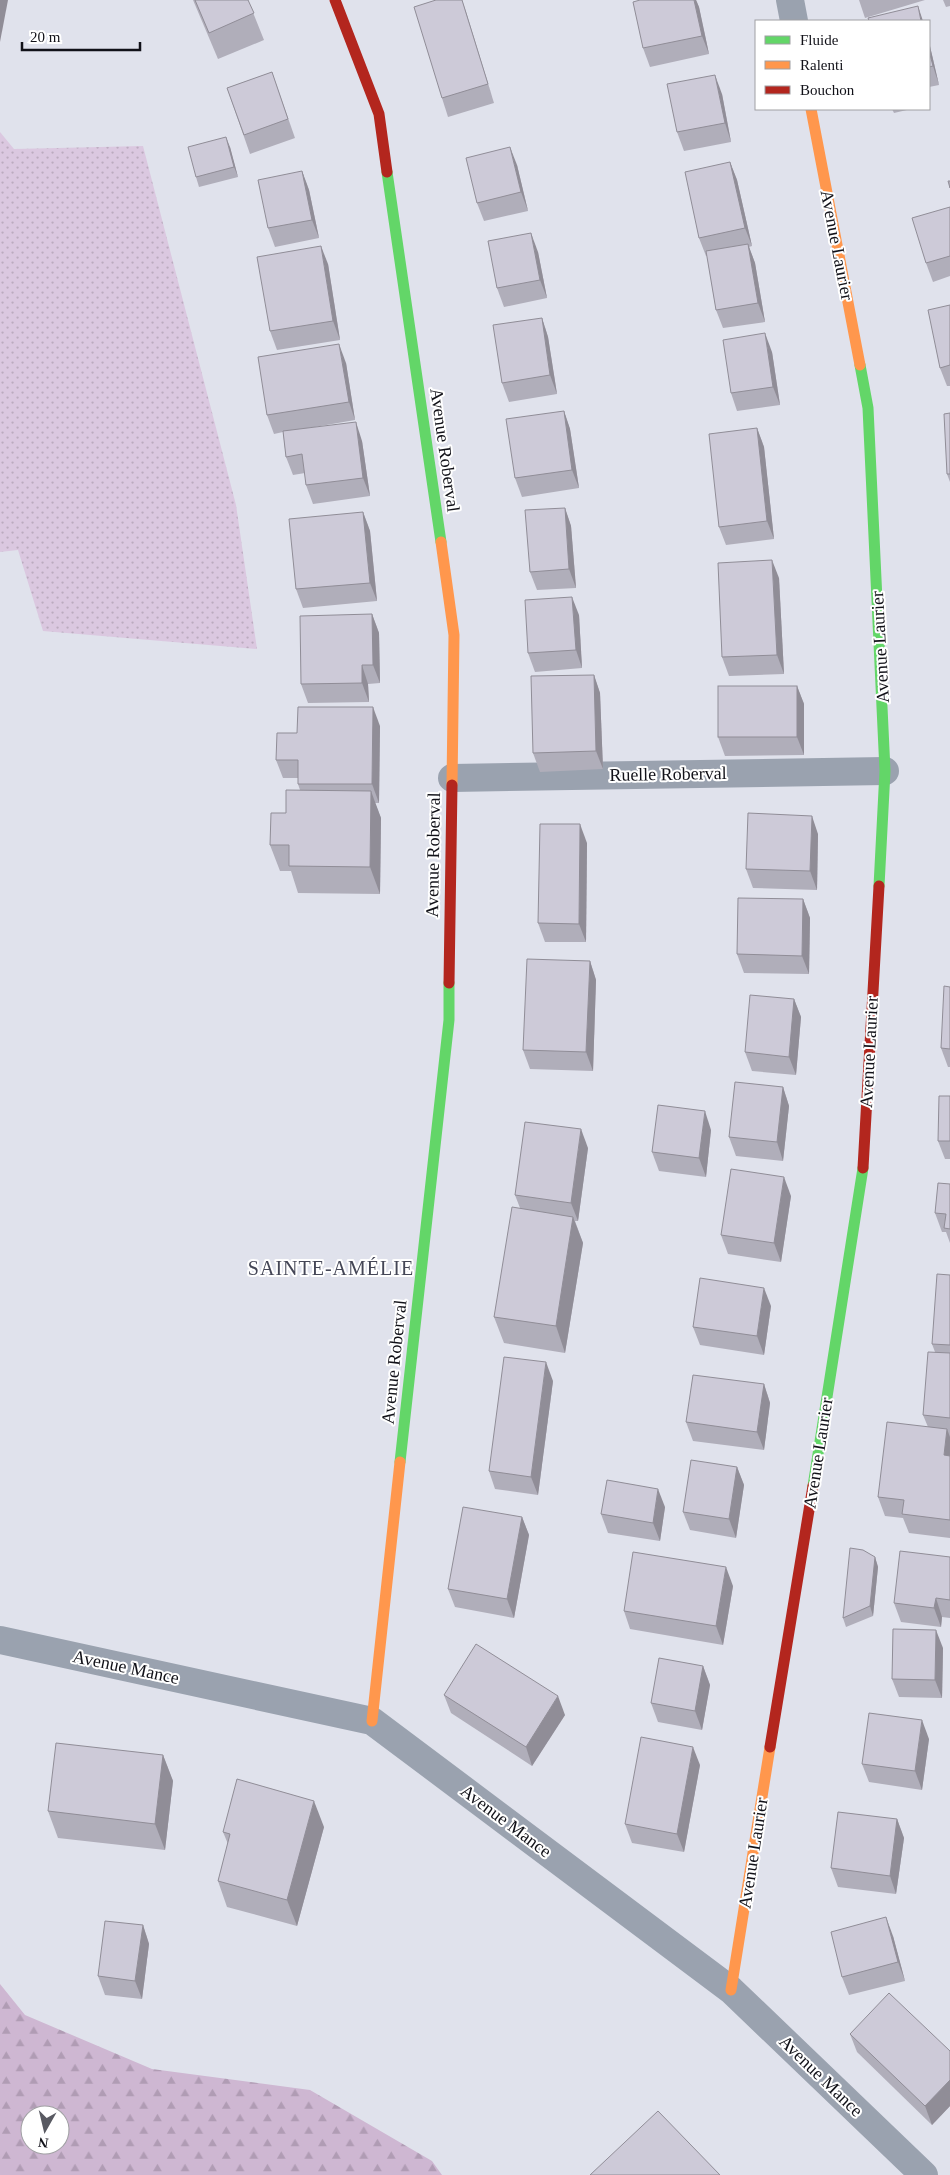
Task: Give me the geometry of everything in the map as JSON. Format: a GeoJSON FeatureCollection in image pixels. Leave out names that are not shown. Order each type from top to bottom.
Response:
{"type":"FeatureCollection","features":[{"type":"Feature","properties":{"kind":"street","name":"Avenue Roberval"},"geometry":{"type":"LineString","coordinates":[[335,0],[379,114],[454,635],[449,1020],[372,1721]]}},
{"type":"Feature","properties":{"kind":"street"},"geometry":{"type":"LineString","coordinates":[[790,0],[794,20]]}},
{"type":"Feature","properties":{"kind":"street","name":"Avenue Laurier"},"geometry":{"type":"LineString","coordinates":[[731,1990],[862,1183],[885,771],[868,408],[810,110]]}},
{"type":"Feature","properties":{"kind":"street","name":"Ruelle Roberval"},"geometry":{"type":"LineString","coordinates":[[452,778],[885,771]]}},
{"type":"Feature","properties":{"kind":"street","name":"Avenue Mance"},"geometry":{"type":"LineString","coordinates":[[0,1640],[372,1721],[731,1990],[924,2175]]}},
{"type":"Feature","properties":{"kind":"green space"},"geometry":{"type":"Polygon","coordinates":[[[0,1984],[25,2015],[152,2069],[310,2090],[432,2161],[442,2175],[0,2175],[0,1984]]]}},
{"type":"Feature","properties":{"kind":"shaded area"},"geometry":{"type":"Polygon","coordinates":[[[0,132],[14,149],[143,146],[236,505],[257,649],[43,631],[18,550],[0,552],[0,132]]]}},
{"type":"Feature","properties":{"kind":"building"},"geometry":{"type":"Polygon","coordinates":[[[195,0],[248,0],[254,13],[209,33],[195,0]]]}},
{"type":"Feature","properties":{"kind":"building"},"geometry":{"type":"Polygon","coordinates":[[[436,0],[462,0],[488,84],[442,98],[414,7],[436,0]]]}},
{"type":"Feature","properties":{"kind":"building"},"geometry":{"type":"Polygon","coordinates":[[[640,0],[694,0],[702,36],[643,48],[633,2],[640,0]]]}},
{"type":"Feature","properties":{"kind":"building"},"geometry":{"type":"Polygon","coordinates":[[[918,6],[921,20],[869,20],[868,18],[918,6]]]}},
{"type":"Feature","properties":{"kind":"building"},"geometry":{"type":"Polygon","coordinates":[[[930,55],[933,66],[930,67],[930,55]]]}},
{"type":"Feature","properties":{"kind":"building"},"geometry":{"type":"Polygon","coordinates":[[[272,72],[288,119],[244,135],[227,88],[272,72]]]}},
{"type":"Feature","properties":{"kind":"building"},"geometry":{"type":"Polygon","coordinates":[[[715,75],[725,123],[677,132],[667,84],[715,75]]]}},
{"type":"Feature","properties":{"kind":"building"},"geometry":{"type":"Polygon","coordinates":[[[226,137],[234,167],[196,177],[188,147],[226,137]]]}},
{"type":"Feature","properties":{"kind":"building"},"geometry":{"type":"Polygon","coordinates":[[[510,147],[521,192],[477,203],[466,158],[510,147]]]}},
{"type":"Feature","properties":{"kind":"building"},"geometry":{"type":"Polygon","coordinates":[[[730,162],[745,228],[699,238],[685,172],[730,162]]]}},
{"type":"Feature","properties":{"kind":"building"},"geometry":{"type":"Polygon","coordinates":[[[302,171],[312,220],[268,228],[258,180],[302,171]]]}},
{"type":"Feature","properties":{"kind":"building"},"geometry":{"type":"Polygon","coordinates":[[[950,207],[950,256],[926,263],[912,218],[950,207]]]}},
{"type":"Feature","properties":{"kind":"building"},"geometry":{"type":"Polygon","coordinates":[[[531,233],[540,280],[497,288],[488,241],[531,233]]]}},
{"type":"Feature","properties":{"kind":"building"},"geometry":{"type":"Polygon","coordinates":[[[748,244],[758,303],[716,310],[706,251],[748,244]]]}},
{"type":"Feature","properties":{"kind":"building"},"geometry":{"type":"Polygon","coordinates":[[[321,246],[333,321],[270,331],[257,257],[321,246]]]}},
{"type":"Feature","properties":{"kind":"building"},"geometry":{"type":"Polygon","coordinates":[[[950,305],[950,365],[940,368],[928,310],[950,305]]]}},
{"type":"Feature","properties":{"kind":"building"},"geometry":{"type":"Polygon","coordinates":[[[542,318],[550,375],[502,383],[493,325],[542,318]]]}},
{"type":"Feature","properties":{"kind":"building"},"geometry":{"type":"Polygon","coordinates":[[[765,333],[773,387],[731,393],[723,340],[765,333]]]}},
{"type":"Feature","properties":{"kind":"building"},"geometry":{"type":"Polygon","coordinates":[[[339,344],[349,402],[267,415],[258,357],[339,344]]]}},
{"type":"Feature","properties":{"kind":"building"},"geometry":{"type":"Polygon","coordinates":[[[564,411],[572,470],[515,478],[506,419],[564,411]]]}},
{"type":"Feature","properties":{"kind":"building"},"geometry":{"type":"Polygon","coordinates":[[[950,413],[950,474],[947,474],[944,414],[950,413]]]}},
{"type":"Feature","properties":{"kind":"building"},"geometry":{"type":"Polygon","coordinates":[[[356,422],[363,478],[306,485],[302,454],[286,457],[283,431],[356,422]]]}},
{"type":"Feature","properties":{"kind":"building"},"geometry":{"type":"Polygon","coordinates":[[[757,428],[767,521],[719,527],[709,434],[757,428]]]}},
{"type":"Feature","properties":{"kind":"building"},"geometry":{"type":"Polygon","coordinates":[[[565,508],[569,569],[530,572],[525,510],[565,508]]]}},
{"type":"Feature","properties":{"kind":"building"},"geometry":{"type":"Polygon","coordinates":[[[363,512],[370,583],[296,589],[289,519],[363,512]]]}},
{"type":"Feature","properties":{"kind":"building"},"geometry":{"type":"Polygon","coordinates":[[[772,560],[777,655],[722,657],[718,563],[772,560]]]}},
{"type":"Feature","properties":{"kind":"building"},"geometry":{"type":"Polygon","coordinates":[[[572,597],[576,650],[528,653],[525,600],[572,597]]]}},
{"type":"Feature","properties":{"kind":"building"},"geometry":{"type":"Polygon","coordinates":[[[372,614],[373,665],[362,665],[362,683],[301,684],[300,616],[372,614]]]}},
{"type":"Feature","properties":{"kind":"building"},"geometry":{"type":"Polygon","coordinates":[[[594,675],[596,751],[533,753],[531,676],[594,675]]]}},
{"type":"Feature","properties":{"kind":"building"},"geometry":{"type":"Polygon","coordinates":[[[718,686],[797,686],[797,737],[718,737],[718,686]]]}},
{"type":"Feature","properties":{"kind":"building"},"geometry":{"type":"Polygon","coordinates":[[[298,707],[373,707],[372,784],[298,784],[298,760],[276,760],[277,733],[297,733],[298,707]]]}},
{"type":"Feature","properties":{"kind":"building"},"geometry":{"type":"Polygon","coordinates":[[[286,790],[371,791],[370,867],[289,866],[289,845],[270,845],[271,813],[286,813],[286,790]]]}},
{"type":"Feature","properties":{"kind":"building"},"geometry":{"type":"Polygon","coordinates":[[[748,813],[812,816],[810,871],[746,869],[748,813]]]}},
{"type":"Feature","properties":{"kind":"building"},"geometry":{"type":"Polygon","coordinates":[[[540,824],[580,824],[579,924],[538,923],[540,824]]]}},
{"type":"Feature","properties":{"kind":"building"},"geometry":{"type":"Polygon","coordinates":[[[738,898],[803,899],[802,956],[737,954],[738,898]]]}},
{"type":"Feature","properties":{"kind":"building"},"geometry":{"type":"Polygon","coordinates":[[[527,959],[590,961],[586,1052],[523,1050],[527,959]]]}},
{"type":"Feature","properties":{"kind":"building"},"geometry":{"type":"Polygon","coordinates":[[[944,986],[950,987],[950,1049],[941,1048],[944,986]]]}},
{"type":"Feature","properties":{"kind":"building"},"geometry":{"type":"Polygon","coordinates":[[[750,995],[794,999],[789,1057],[745,1052],[750,995]]]}},
{"type":"Feature","properties":{"kind":"building"},"geometry":{"type":"Polygon","coordinates":[[[735,1082],[783,1087],[777,1142],[729,1137],[735,1082]]]}},
{"type":"Feature","properties":{"kind":"building"},"geometry":{"type":"Polygon","coordinates":[[[939,1096],[950,1096],[950,1141],[938,1141],[939,1096]]]}},
{"type":"Feature","properties":{"kind":"building"},"geometry":{"type":"Polygon","coordinates":[[[658,1105],[705,1111],[699,1158],[652,1152],[658,1105]]]}},
{"type":"Feature","properties":{"kind":"building"},"geometry":{"type":"Polygon","coordinates":[[[525,1122],[581,1129],[571,1203],[515,1195],[525,1122]]]}},
{"type":"Feature","properties":{"kind":"building"},"geometry":{"type":"Polygon","coordinates":[[[731,1169],[784,1177],[774,1243],[721,1235],[731,1169]]]}},
{"type":"Feature","properties":{"kind":"building"},"geometry":{"type":"Polygon","coordinates":[[[938,1183],[950,1184],[950,1229],[944,1228],[946,1214],[935,1213],[938,1183]]]}},
{"type":"Feature","properties":{"kind":"building"},"geometry":{"type":"Polygon","coordinates":[[[512,1207],[573,1217],[556,1326],[494,1317],[512,1207]]]}},
{"type":"Feature","properties":{"kind":"building"},"geometry":{"type":"Polygon","coordinates":[[[937,1274],[950,1275],[950,1345],[932,1344],[937,1274]]]}},
{"type":"Feature","properties":{"kind":"building"},"geometry":{"type":"Polygon","coordinates":[[[700,1278],[764,1288],[757,1336],[693,1327],[700,1278]]]}},
{"type":"Feature","properties":{"kind":"building"},"geometry":{"type":"Polygon","coordinates":[[[928,1352],[950,1353],[950,1418],[923,1415],[928,1352]]]}},
{"type":"Feature","properties":{"kind":"building"},"geometry":{"type":"Polygon","coordinates":[[[504,1357],[546,1362],[531,1477],[489,1471],[504,1357]]]}},
{"type":"Feature","properties":{"kind":"building"},"geometry":{"type":"Polygon","coordinates":[[[693,1375],[764,1384],[757,1432],[686,1422],[693,1375]]]}},
{"type":"Feature","properties":{"kind":"building"},"geometry":{"type":"Polygon","coordinates":[[[887,1422],[947,1429],[944,1455],[950,1456],[950,1520],[902,1514],[904,1500],[878,1497],[887,1422]]]}},
{"type":"Feature","properties":{"kind":"building"},"geometry":{"type":"Polygon","coordinates":[[[691,1460],[737,1467],[729,1519],[683,1512],[691,1460]]]}},
{"type":"Feature","properties":{"kind":"building"},"geometry":{"type":"Polygon","coordinates":[[[607,1480],[658,1489],[653,1523],[601,1514],[607,1480]]]}},
{"type":"Feature","properties":{"kind":"building"},"geometry":{"type":"Polygon","coordinates":[[[463,1507],[522,1517],[507,1599],[448,1589],[463,1507]]]}},
{"type":"Feature","properties":{"kind":"building"},"geometry":{"type":"Polygon","coordinates":[[[850,1548],[863,1550],[875,1557],[870,1606],[843,1618],[850,1548]]]}},
{"type":"Feature","properties":{"kind":"building"},"geometry":{"type":"Polygon","coordinates":[[[900,1551],[950,1557],[950,1600],[936,1598],[934,1608],[894,1603],[900,1551]]]}},
{"type":"Feature","properties":{"kind":"building"},"geometry":{"type":"Polygon","coordinates":[[[633,1552],[726,1567],[716,1626],[624,1611],[633,1552]]]}},
{"type":"Feature","properties":{"kind":"building"},"geometry":{"type":"Polygon","coordinates":[[[893,1629],[936,1630],[935,1680],[892,1679],[893,1629]]]}},
{"type":"Feature","properties":{"kind":"building"},"geometry":{"type":"Polygon","coordinates":[[[476,1644],[558,1696],[526,1747],[444,1695],[476,1644]]]}},
{"type":"Feature","properties":{"kind":"building"},"geometry":{"type":"Polygon","coordinates":[[[659,1658],[703,1666],[695,1711],[651,1703],[659,1658]]]}},
{"type":"Feature","properties":{"kind":"building"},"geometry":{"type":"Polygon","coordinates":[[[869,1713],[922,1720],[915,1771],[862,1764],[869,1713]]]}},
{"type":"Feature","properties":{"kind":"building"},"geometry":{"type":"Polygon","coordinates":[[[641,1737],[693,1747],[677,1834],[625,1824],[641,1737]]]}},
{"type":"Feature","properties":{"kind":"building"},"geometry":{"type":"Polygon","coordinates":[[[56,1743],[163,1755],[155,1824],[48,1811],[56,1743]]]}},
{"type":"Feature","properties":{"kind":"building"},"geometry":{"type":"Polygon","coordinates":[[[237,1779],[314,1801],[287,1900],[218,1881],[230,1834],[223,1832],[237,1779]]]}},
{"type":"Feature","properties":{"kind":"building"},"geometry":{"type":"Polygon","coordinates":[[[838,1812],[897,1819],[890,1876],[831,1868],[838,1812]]]}},
{"type":"Feature","properties":{"kind":"building"},"geometry":{"type":"Polygon","coordinates":[[[886,1917],[898,1962],[842,1977],[831,1932],[886,1917]]]}},
{"type":"Feature","properties":{"kind":"building"},"geometry":{"type":"Polygon","coordinates":[[[105,1921],[143,1925],[135,1981],[98,1976],[105,1921]]]}},
{"type":"Feature","properties":{"kind":"building"},"geometry":{"type":"Polygon","coordinates":[[[889,1993],[950,2051],[950,2080],[925,2106],[850,2034],[889,1993]]]}},
{"type":"Feature","properties":{"kind":"building"},"geometry":{"type":"Polygon","coordinates":[[[658,2111],[720,2175],[590,2175],[658,2111]]]}},
{"type":"Feature","properties":{"kind":"traffic: fast"},"geometry":{"type":"LineString","coordinates":[[387,172],[441,542]]}},
{"type":"Feature","properties":{"kind":"traffic: fast"},"geometry":{"type":"LineString","coordinates":[[860,365],[868,408],[885,771],[879,886]]}},
{"type":"Feature","properties":{"kind":"traffic: fast"},"geometry":{"type":"LineString","coordinates":[[400,1462],[449,1020],[449,983]]}},
{"type":"Feature","properties":{"kind":"traffic: fast"},"geometry":{"type":"LineString","coordinates":[[813,1486],[863,1168]]}},
{"type":"Feature","properties":{"kind":"traffic: slow"},"geometry":{"type":"LineString","coordinates":[[811,110],[860,365]]}},
{"type":"Feature","properties":{"kind":"traffic: slow"},"geometry":{"type":"LineString","coordinates":[[441,542],[454,635],[452,785]]}},
{"type":"Feature","properties":{"kind":"traffic: slow"},"geometry":{"type":"LineString","coordinates":[[372,1721],[400,1462]]}},
{"type":"Feature","properties":{"kind":"traffic: slow"},"geometry":{"type":"LineString","coordinates":[[731,1990],[770,1747]]}},
{"type":"Feature","properties":{"kind":"traffic: jam"},"geometry":{"type":"LineString","coordinates":[[335,0],[379,114],[387,172]]}},
{"type":"Feature","properties":{"kind":"traffic: jam"},"geometry":{"type":"LineString","coordinates":[[449,983],[452,785]]}},
{"type":"Feature","properties":{"kind":"traffic: jam"},"geometry":{"type":"LineString","coordinates":[[863,1168],[879,886]]}},
{"type":"Feature","properties":{"kind":"traffic: jam"},"geometry":{"type":"LineString","coordinates":[[770,1747],[813,1486]]}},
{"type":"Feature","properties":{"kind":"district","name":"SAINTE-AMÉLIE"},"geometry":{"type":"Point","coordinates":[331,1268]}}]}
